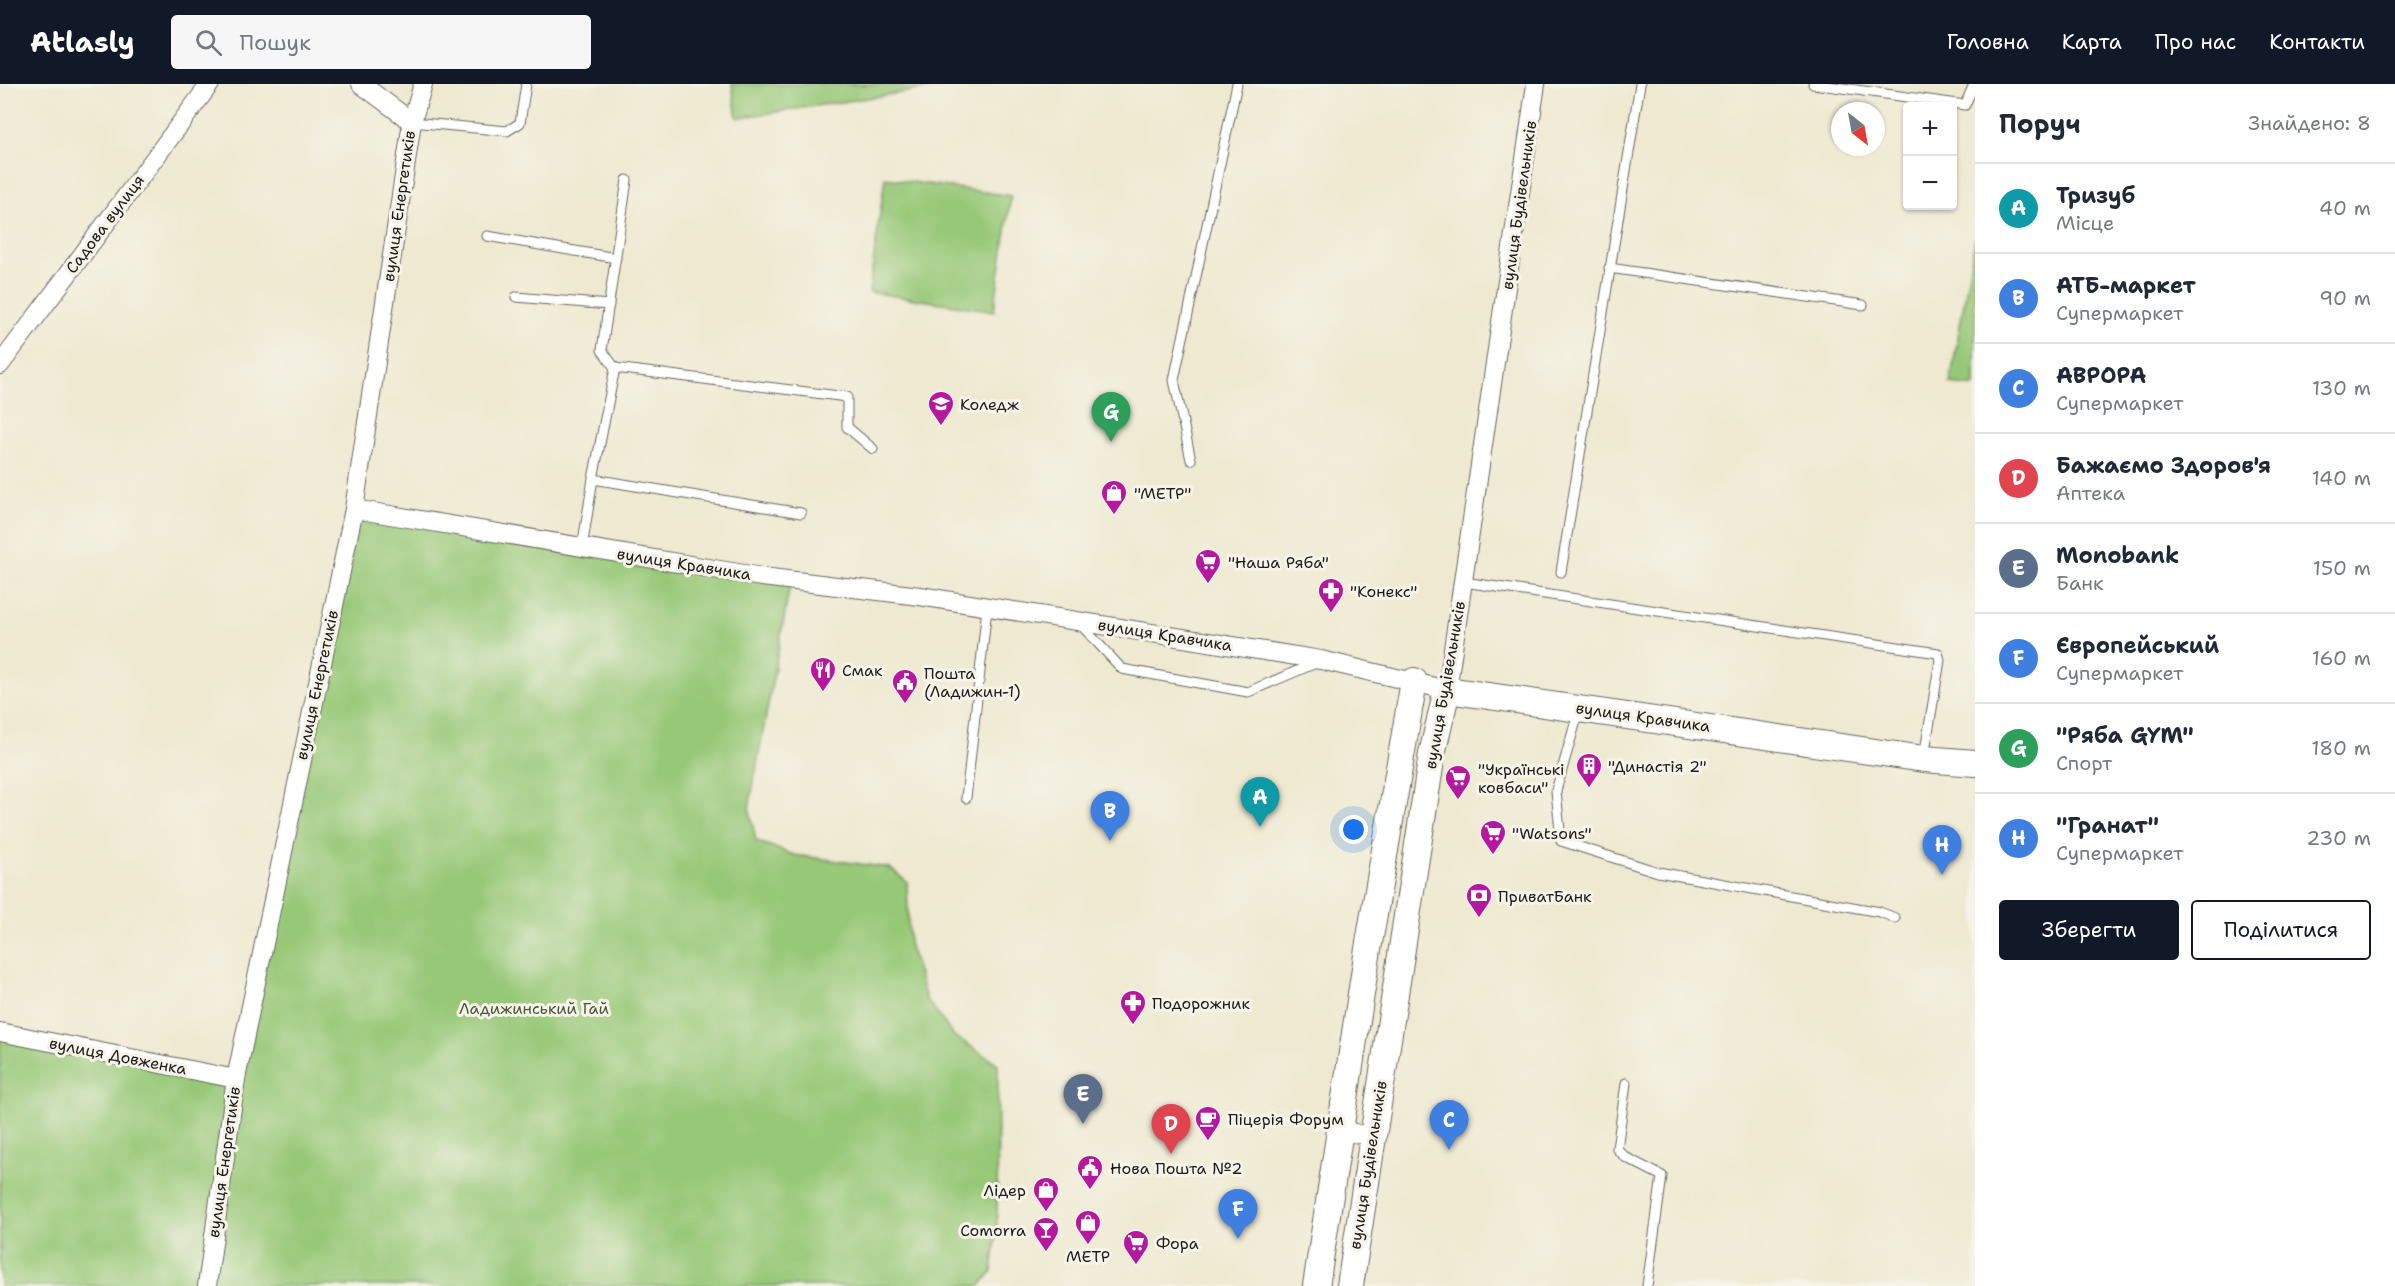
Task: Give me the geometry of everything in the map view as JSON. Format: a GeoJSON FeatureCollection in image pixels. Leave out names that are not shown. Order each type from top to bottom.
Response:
{"type":"FeatureCollection","features":[{"type":"Feature","properties":{"kind":"street","name":"Садова вулиця"},"geometry":{"type":"LineString","coordinates":[[0,364],[210,84]]}},
{"type":"Feature","properties":{"kind":"street"},"geometry":{"type":"LineString","coordinates":[[361,84],[411,122]]}},
{"type":"Feature","properties":{"kind":"street","name":"вулиця Енергетиків"},"geometry":{"type":"LineString","coordinates":[[207,1286],[236,1079],[354,509],[411,122],[423,84]]}},
{"type":"Feature","properties":{"kind":"street","name":"вулиця Будівельників"},"geometry":{"type":"LineString","coordinates":[[1350,1286],[1432,754],[1447,690],[1464,582],[1536,84]]}},
{"type":"Feature","properties":{"kind":"street","name":"вулиця Кравчика"},"geometry":{"type":"LineString","coordinates":[[354,509],[751,575],[920,596],[1321,660],[1447,690],[1924,759],[1975,763]]}},
{"type":"Feature","properties":{"kind":"street"},"geometry":{"type":"LineString","coordinates":[[1316,1286],[1368,949],[1414,681]]}},
{"type":"Feature","properties":{"kind":"street","name":"вулиця Довженка"},"geometry":{"type":"LineString","coordinates":[[0,1032],[236,1079]]}},
{"type":"Feature","properties":{"kind":"street"},"geometry":{"type":"LineString","coordinates":[[1341,1131],[1372,1136]]}},
{"type":"Feature","properties":{"kind":"lane"},"geometry":{"type":"LineString","coordinates":[[411,122],[507,131],[520,123],[526,84]]}},
{"type":"Feature","properties":{"kind":"lane"},"geometry":{"type":"LineString","coordinates":[[1191,460],[1174,380],[1237,84]]}},
{"type":"Feature","properties":{"kind":"lane"},"geometry":{"type":"LineString","coordinates":[[1562,572],[1640,84]]}},
{"type":"Feature","properties":{"kind":"lane"},"geometry":{"type":"LineString","coordinates":[[1813,84],[1965,105],[1974,84]]}},
{"type":"Feature","properties":{"kind":"lane"},"geometry":{"type":"LineString","coordinates":[[627,180],[602,350],[615,368],[847,397],[847,427],[873,449]]}},
{"type":"Feature","properties":{"kind":"lane"},"geometry":{"type":"LineString","coordinates":[[487,236],[616,258]]}},
{"type":"Feature","properties":{"kind":"lane"},"geometry":{"type":"LineString","coordinates":[[1609,268],[1863,305]]}},
{"type":"Feature","properties":{"kind":"lane"},"geometry":{"type":"LineString","coordinates":[[516,297],[609,305]]}},
{"type":"Feature","properties":{"kind":"lane"},"geometry":{"type":"LineString","coordinates":[[582,548],[615,368]]}},
{"type":"Feature","properties":{"kind":"lane"},"geometry":{"type":"LineString","coordinates":[[593,479],[801,513]]}},
{"type":"Feature","properties":{"kind":"lane"},"geometry":{"type":"LineString","coordinates":[[1464,582],[1938,653],[1940,660],[1924,759]]}},
{"type":"Feature","properties":{"kind":"lane"},"geometry":{"type":"LineString","coordinates":[[966,798],[987,608]]}},
{"type":"Feature","properties":{"kind":"lane"},"geometry":{"type":"LineString","coordinates":[[1077,620],[1122,669],[1248,692],[1321,660]]}},
{"type":"Feature","properties":{"kind":"lane"},"geometry":{"type":"LineString","coordinates":[[1580,708],[1556,791],[1561,841],[1658,872],[1880,912],[1895,918]]}},
{"type":"Feature","properties":{"kind":"lane"},"geometry":{"type":"LineString","coordinates":[[1626,1083],[1617,1149],[1625,1156],[1662,1176],[1647,1286]]}},
{"type":"Feature","properties":{"kind":"green space"},"geometry":{"type":"Polygon","coordinates":[[[732,84],[959,84],[737,118],[732,84]]]}},
{"type":"Feature","properties":{"kind":"green space"},"geometry":{"type":"Polygon","coordinates":[[[885,178],[1011,196],[994,311],[869,292],[885,178]]]}},
{"type":"Feature","properties":{"kind":"green space"},"geometry":{"type":"Polygon","coordinates":[[[1975,238],[1975,387],[1950,384],[1975,238]]]}},
{"type":"Feature","properties":{"kind":"green space","name":"Ладижинський Гай"},"geometry":{"type":"Polygon","coordinates":[[[354,509],[791,580],[749,808],[756,841],[794,855],[890,868],[907,882],[909,943],[926,999],[954,1036],[998,1064],[997,1232],[992,1272],[980,1286],[0,1286],[0,1031],[236,1079],[354,509]]]}},
{"type":"Feature","properties":{"kind":"place","name":"Коледж"},"geometry":{"type":"Point","coordinates":[941,427]}},
{"type":"Feature","properties":{"kind":"place","name":"\"Ряба GYM\""},"geometry":{"type":"Point","coordinates":[1111,442]}},
{"type":"Feature","properties":{"kind":"place","name":"\"МЕТР\""},"geometry":{"type":"Point","coordinates":[1114,516]}},
{"type":"Feature","properties":{"kind":"place","name":"\"Наша Ряба\""},"geometry":{"type":"Point","coordinates":[1208,585]}},
{"type":"Feature","properties":{"kind":"place","name":"\"Конекс\""},"geometry":{"type":"Point","coordinates":[1331,614]}},
{"type":"Feature","properties":{"kind":"place","name":"Смак"},"geometry":{"type":"Point","coordinates":[823,693]}},
{"type":"Feature","properties":{"kind":"place","name":"Пошта (Ладижин-1)"},"geometry":{"type":"Point","coordinates":[905,705]}},
{"type":"Feature","properties":{"kind":"place","name":"\"Династія 2\""},"geometry":{"type":"Point","coordinates":[1589,789]}},
{"type":"Feature","properties":{"kind":"place","name":"\"Українські ковбаси\""},"geometry":{"type":"Point","coordinates":[1458,801]}},
{"type":"Feature","properties":{"kind":"place","name":"Тризуб"},"geometry":{"type":"Point","coordinates":[1260,827]}},
{"type":"Feature","properties":{"kind":"place","name":"АТБ-маркет"},"geometry":{"type":"Point","coordinates":[1110,841]}},
{"type":"Feature","properties":{"kind":"place","name":"\"Watsons\""},"geometry":{"type":"Point","coordinates":[1493,856]}},
{"type":"Feature","properties":{"kind":"place","name":"\"Гранат\""},"geometry":{"type":"Point","coordinates":[1942,875]}},
{"type":"Feature","properties":{"kind":"place","name":"ПриватБанк"},"geometry":{"type":"Point","coordinates":[1479,919]}},
{"type":"Feature","properties":{"kind":"place","name":"Подорожник"},"geometry":{"type":"Point","coordinates":[1133,1026]}},
{"type":"Feature","properties":{"kind":"place","name":"Monobank"},"geometry":{"type":"Point","coordinates":[1083,1124]}},
{"type":"Feature","properties":{"kind":"place","name":"Піцерія Форум"},"geometry":{"type":"Point","coordinates":[1208,1142]}},
{"type":"Feature","properties":{"kind":"place","name":"АВРОРА"},"geometry":{"type":"Point","coordinates":[1449,1150]}},
{"type":"Feature","properties":{"kind":"place","name":"Бажаємо Здоров'я"},"geometry":{"type":"Point","coordinates":[1171,1154]}},
{"type":"Feature","properties":{"kind":"place","name":"Нова Пошта №2"},"geometry":{"type":"Point","coordinates":[1090,1191]}},
{"type":"Feature","properties":{"kind":"place","name":"Лідер"},"geometry":{"type":"Point","coordinates":[1046,1213]}},
{"type":"Feature","properties":{"kind":"place","name":"Європейський"},"geometry":{"type":"Point","coordinates":[1238,1239]}},
{"type":"Feature","properties":{"kind":"place","name":"МЕТР"},"geometry":{"type":"Point","coordinates":[1088,1246]}},
{"type":"Feature","properties":{"kind":"place","name":"Comorra"},"geometry":{"type":"Point","coordinates":[1046,1253]}},
{"type":"Feature","properties":{"kind":"place","name":"Фора"},"geometry":{"type":"Point","coordinates":[1136,1266]}}]}
